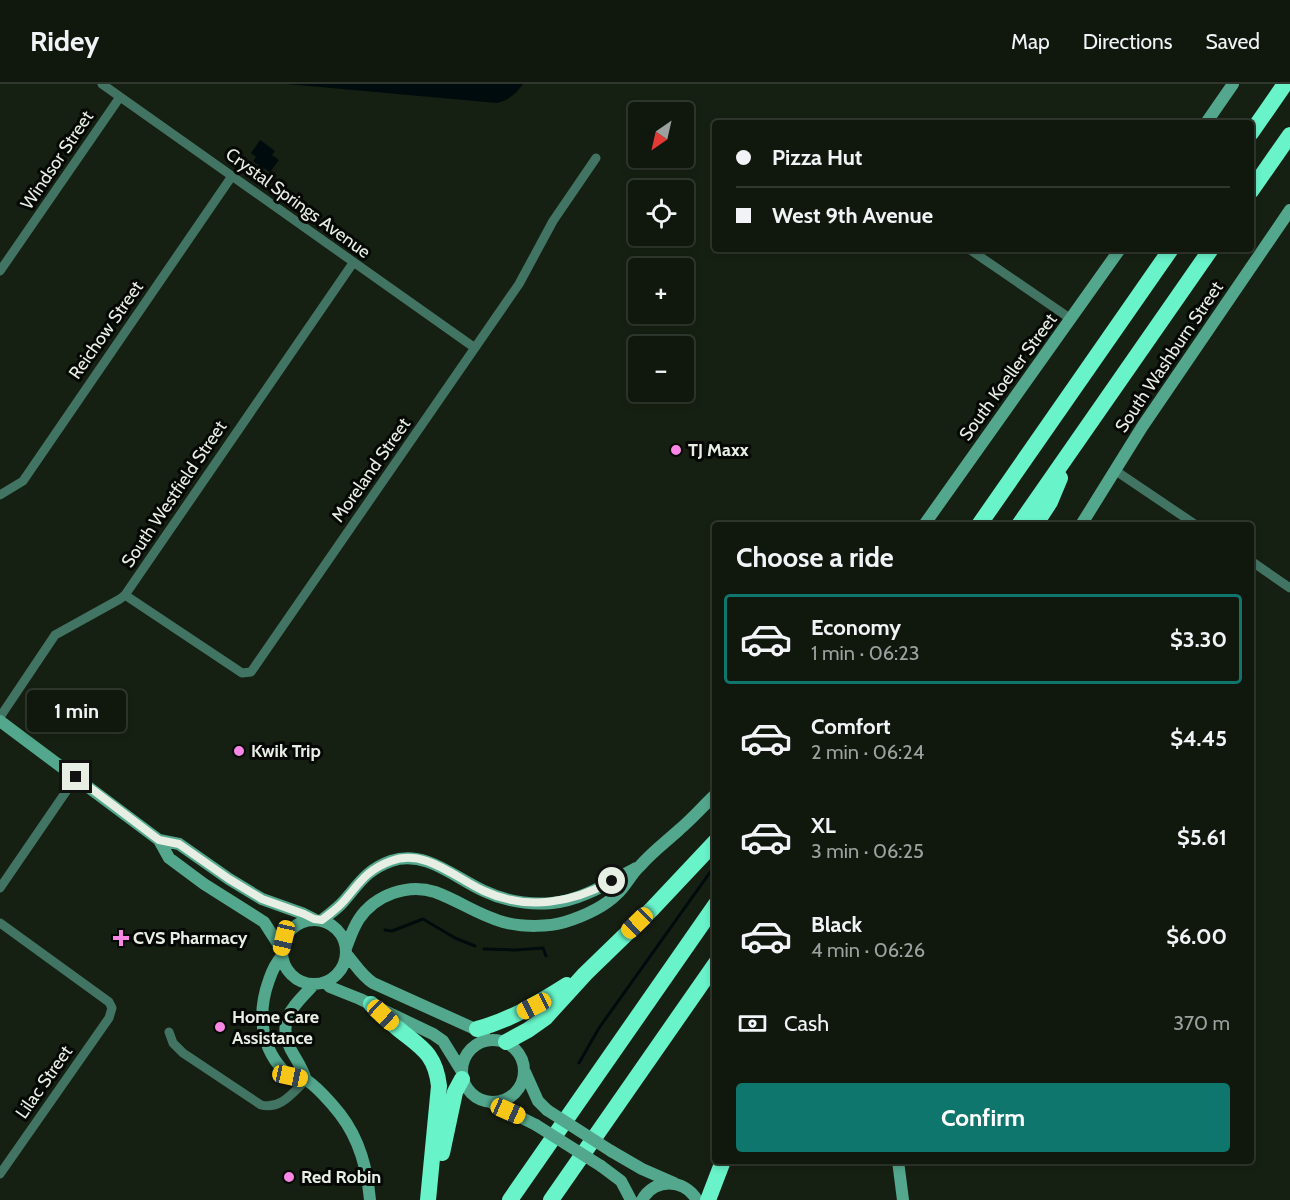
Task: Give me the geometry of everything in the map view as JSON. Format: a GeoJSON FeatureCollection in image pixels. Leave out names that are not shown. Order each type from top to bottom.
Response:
{"type":"FeatureCollection","features":[{"type":"Feature","properties":{"kind":"highway"},"geometry":{"type":"LineString","coordinates":[[1254,130],[1285,84]]}},
{"type":"Feature","properties":{"kind":"highway"},"geometry":{"type":"LineString","coordinates":[[1254,187],[1290,135]]}},
{"type":"Feature","properties":{"kind":"highway"},"geometry":{"type":"LineString","coordinates":[[981,522],[1169,252]]}},
{"type":"Feature","properties":{"kind":"highway"},"geometry":{"type":"LineString","coordinates":[[1021,522],[1209,252]]}},
{"type":"Feature","properties":{"kind":"highway"},"geometry":{"type":"LineString","coordinates":[[1037,522],[1050,502],[1073,447]]}},
{"type":"Feature","properties":{"kind":"highway"},"geometry":{"type":"LineString","coordinates":[[501,1040],[528,1030],[545,1018],[585,974],[652,909],[712,845]]}},
{"type":"Feature","properties":{"kind":"highway"},"geometry":{"type":"LineString","coordinates":[[510,1200],[712,910]]}},
{"type":"Feature","properties":{"kind":"highway"},"geometry":{"type":"LineString","coordinates":[[551,1200],[712,969]]}},
{"type":"Feature","properties":{"kind":"highway"},"geometry":{"type":"LineString","coordinates":[[477,1029],[517,1015],[585,974]]}},
{"type":"Feature","properties":{"kind":"highway"},"geometry":{"type":"LineString","coordinates":[[370,1004],[395,1027],[426,1050],[438,1072],[440,1086],[429,1200]]}},
{"type":"Feature","properties":{"kind":"highway"},"geometry":{"type":"LineString","coordinates":[[429,1200],[462,1074]]}},
{"type":"Feature","properties":{"kind":"highway"},"geometry":{"type":"LineString","coordinates":[[713,1195],[722,1164]]}},
{"type":"Feature","properties":{"kind":"street","name":"Crystal Springs Avenue"},"geometry":{"type":"LineString","coordinates":[[102,84],[475,348]]}},
{"type":"Feature","properties":{"kind":"street"},"geometry":{"type":"LineString","coordinates":[[1208,120],[1233,84]]}},
{"type":"Feature","properties":{"kind":"street","name":"Windsor Street"},"geometry":{"type":"LineString","coordinates":[[0,271],[120,97]]}},
{"type":"Feature","properties":{"kind":"street","name":"Moreland Street"},"geometry":{"type":"LineString","coordinates":[[125,595],[242,673],[251,672],[527,271],[553,221],[596,158]]}},
{"type":"Feature","properties":{"kind":"street","name":"Reichow Street"},"geometry":{"type":"LineString","coordinates":[[0,495],[23,481],[232,176]]}},
{"type":"Feature","properties":{"kind":"street","name":"South Washburn Street"},"geometry":{"type":"LineString","coordinates":[[1083,522],[1142,427],[1290,210]]}},
{"type":"Feature","properties":{"kind":"street"},"geometry":{"type":"LineString","coordinates":[[973,252],[1071,319]]}},
{"type":"Feature","properties":{"kind":"street","name":"South Koeller Street"},"geometry":{"type":"LineString","coordinates":[[926,522],[1118,252]]}},
{"type":"Feature","properties":{"kind":"street","name":"South Westfield Street"},"geometry":{"type":"LineString","coordinates":[[0,719],[56,635],[125,595],[353,263]]}},
{"type":"Feature","properties":{"kind":"street"},"geometry":{"type":"LineString","coordinates":[[1116,471],[1192,522]]}},
{"type":"Feature","properties":{"kind":"street"},"geometry":{"type":"LineString","coordinates":[[1254,563],[1290,588]]}},
{"type":"Feature","properties":{"kind":"street"},"geometry":{"type":"LineString","coordinates":[[0,719],[159,840],[169,858],[204,884],[264,921],[282,953],[286,967],[293,976],[303,982],[319,983],[370,1004],[443,1041],[472,1094],[536,1125],[601,1166],[621,1181],[631,1200]]}},
{"type":"Feature","properties":{"kind":"street"},"geometry":{"type":"LineString","coordinates":[[0,888],[76,777]]}},
{"type":"Feature","properties":{"kind":"street"},"geometry":{"type":"LineString","coordinates":[[370,1200],[366,1167],[352,1133],[338,1112],[306,1080],[302,1066],[289,1046],[286,1023],[293,1005],[319,983],[340,972],[353,930],[369,907],[381,898],[397,892],[418,890],[436,892],[507,923],[533,925],[562,922],[592,912],[618,894],[640,866],[712,798]]}},
{"type":"Feature","properties":{"kind":"street"},"geometry":{"type":"LineString","coordinates":[[159,840],[179,844],[262,899],[339,930],[346,951],[360,973],[373,983],[501,1040],[520,1054],[524,1072],[538,1101],[547,1110],[642,1169],[684,1187],[697,1200]]}},
{"type":"Feature","properties":{"kind":"street"},"geometry":{"type":"LineString","coordinates":[[306,1080],[290,1076],[272,1056],[264,1036],[262,1019],[264,994],[275,963],[282,953],[284,938],[292,928],[302,922],[318,920],[341,905],[368,873],[392,860],[428,861],[484,892],[502,898],[533,903],[569,900],[584,895],[640,866]]}},
{"type":"Feature","properties":{"kind":"street","name":"Lilac Street"},"geometry":{"type":"LineString","coordinates":[[0,923],[109,1002],[112,1008],[110,1017],[0,1174]]}},
{"type":"Feature","properties":{"kind":"street"},"geometry":{"type":"LineString","coordinates":[[168,1032],[173,1043],[183,1053],[256,1104],[266,1106],[281,1103],[306,1080]]}},
{"type":"Feature","properties":{"kind":"street"},"geometry":{"type":"LineString","coordinates":[[462,1074],[463,1059],[468,1050],[486,1040],[501,1040]]}},
{"type":"Feature","properties":{"kind":"street"},"geometry":{"type":"LineString","coordinates":[[489,1102],[498,1102],[513,1095],[523,1080],[524,1072]]}},
{"type":"Feature","properties":{"kind":"street"},"geometry":{"type":"LineString","coordinates":[[898,1164],[903,1200]]}},
{"type":"Feature","properties":{"kind":"street"},"geometry":{"type":"LineString","coordinates":[[642,1200],[649,1190],[674,1183]]}},
{"type":"Feature","properties":{"kind":"shaded area"},"geometry":{"type":"Polygon","coordinates":[[[287,84],[523,84],[512,96],[497,103],[287,84]]]}},
{"type":"Feature","properties":{"kind":"shaded area"},"geometry":{"type":"Polygon","coordinates":[[[260,140],[275,151],[272,155],[279,160],[270,172],[253,161],[256,157],[251,153],[260,140]]]}},
{"type":"Feature","properties":{"kind":"waterway"},"geometry":{"type":"LineString","coordinates":[[579,1063],[599,1028],[712,870]]}},
{"type":"Feature","properties":{"kind":"waterway"},"geometry":{"type":"LineString","coordinates":[[385,930],[392,931],[423,919],[455,938],[475,946]]}},
{"type":"Feature","properties":{"kind":"waterway"},"geometry":{"type":"LineString","coordinates":[[484,949],[543,948],[546,956]]}},
{"type":"Feature","properties":{"kind":"place","name":"TJ Maxx"},"geometry":{"type":"Point","coordinates":[676,450]}},
{"type":"Feature","properties":{"kind":"place","name":"Kwik Trip"},"geometry":{"type":"Point","coordinates":[239,751]}},
{"type":"Feature","properties":{"kind":"place","name":"CVS Pharmacy"},"geometry":{"type":"Point","coordinates":[121,938]}},
{"type":"Feature","properties":{"kind":"place","name":"Home Care Assistance"},"geometry":{"type":"Point","coordinates":[220,1027]}},
{"type":"Feature","properties":{"kind":"place","name":"Red Robin"},"geometry":{"type":"Point","coordinates":[289,1177]}},
{"type":"Feature","properties":{"kind":"route"},"geometry":{"type":"LineString","coordinates":[[76,777],[159,840],[179,844],[245,890],[262,899],[314,919],[322,920],[341,905],[368,873],[392,860],[428,861],[484,892],[518,902],[552,903],[569,900],[594,891],[612,881]]}}]}
